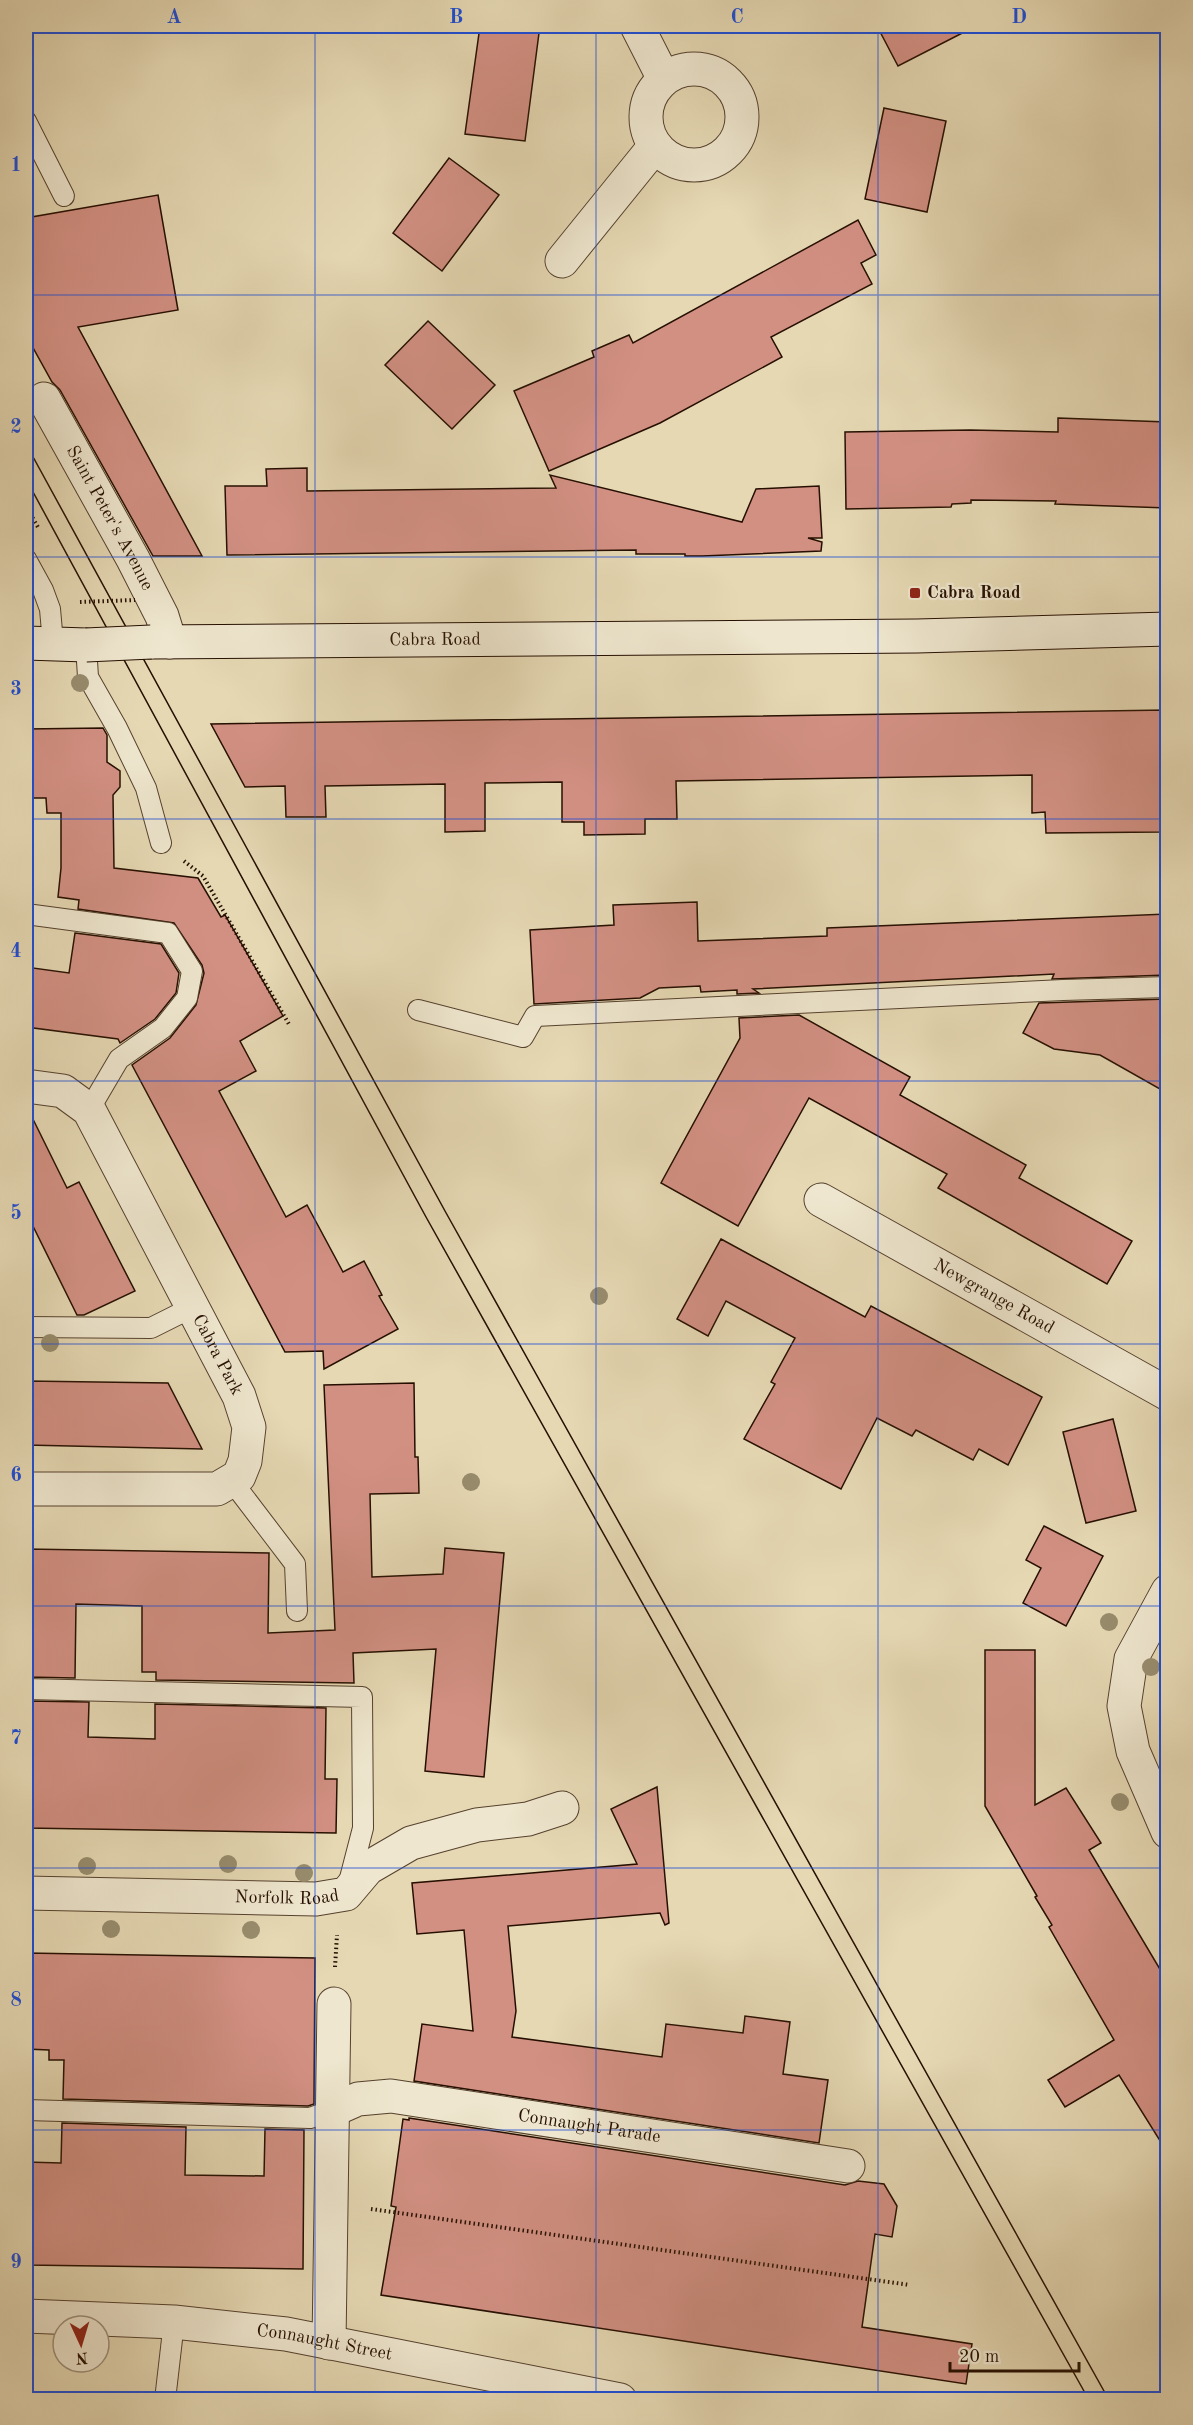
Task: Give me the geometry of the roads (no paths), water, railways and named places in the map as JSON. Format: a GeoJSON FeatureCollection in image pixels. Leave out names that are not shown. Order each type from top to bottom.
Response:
{"type":"FeatureCollection","features":[{"type":"Feature","properties":{"kind":"street"},"geometry":{"type":"LineString","coordinates":[[637,26],[664,79]]}},
{"type":"Feature","properties":{"kind":"street"},"geometry":{"type":"LineString","coordinates":[[695,69],[711,72],[725,80],[735,92],[741,107],[742,123],[737,139],[728,152],[714,161],[698,165],[682,164],[667,158],[655,146],[648,133],[647,104],[654,90],[664,79],[679,71],[695,69]]}},
{"type":"Feature","properties":{"kind":"street"},"geometry":{"type":"LineString","coordinates":[[562,261],[655,146]]}},
{"type":"Feature","properties":{"kind":"street","name":"Saint Peter's Avenue"},"geometry":{"type":"LineString","coordinates":[[44,399],[162,616],[160,642]]}},
{"type":"Feature","properties":{"kind":"street","name":"Cabra Road"},"geometry":{"type":"LineString","coordinates":[[39,643],[86,645],[160,642],[916,636],[1167,629]]}},
{"type":"Feature","properties":{"kind":"street","name":"Cabra Park"},"geometry":{"type":"LineString","coordinates":[[26,1086],[63,1091],[89,1110],[239,1396],[249,1427],[245,1461],[238,1476],[231,1480]]}},
{"type":"Feature","properties":{"kind":"street","name":"Newgrange Road"},"geometry":{"type":"LineString","coordinates":[[821,1200],[1167,1394]]}},
{"type":"Feature","properties":{"kind":"street"},"geometry":{"type":"LineString","coordinates":[[26,1489],[217,1489],[231,1480]]}},
{"type":"Feature","properties":{"kind":"street"},"geometry":{"type":"LineString","coordinates":[[1167,1591],[1131,1659],[1124,1706],[1133,1751],[1167,1832]]}},
{"type":"Feature","properties":{"kind":"street","name":"Norfolk Road"},"geometry":{"type":"LineString","coordinates":[[26,1893],[316,1899],[346,1893],[368,1868],[411,1843],[477,1825],[528,1819],[562,1808]]}},
{"type":"Feature","properties":{"kind":"street"},"geometry":{"type":"LineString","coordinates":[[329,2343],[334,2004]]}},
{"type":"Feature","properties":{"kind":"street","name":"Connaught Parade"},"geometry":{"type":"LineString","coordinates":[[333,2110],[358,2099],[391,2096],[848,2166]]}},
{"type":"Feature","properties":{"kind":"street","name":"Connaught Street"},"geometry":{"type":"LineString","coordinates":[[26,2316],[174,2322],[286,2334],[620,2400]]}},
{"type":"Feature","properties":{"kind":"lane"},"geometry":{"type":"LineString","coordinates":[[26,121],[64,196]]}},
{"type":"Feature","properties":{"kind":"lane"},"geometry":{"type":"LineString","coordinates":[[26,559],[43,590],[50,609],[39,643]]}},
{"type":"Feature","properties":{"kind":"lane"},"geometry":{"type":"LineString","coordinates":[[86,645],[88,677],[117,728],[146,788],[161,843]]}},
{"type":"Feature","properties":{"kind":"lane"},"geometry":{"type":"LineString","coordinates":[[26,914],[168,933],[192,971],[187,998],[163,1028],[118,1059],[89,1110]]}},
{"type":"Feature","properties":{"kind":"lane"},"geometry":{"type":"LineString","coordinates":[[418,1010],[523,1037],[535,1016],[1051,990],[1167,987]]}},
{"type":"Feature","properties":{"kind":"lane"},"geometry":{"type":"LineString","coordinates":[[26,1327],[151,1328],[191,1308]]}},
{"type":"Feature","properties":{"kind":"lane"},"geometry":{"type":"LineString","coordinates":[[231,1480],[295,1564],[297,1611]]}},
{"type":"Feature","properties":{"kind":"lane"},"geometry":{"type":"LineString","coordinates":[[26,1689],[362,1697],[363,1828],[346,1893]]}},
{"type":"Feature","properties":{"kind":"lane"},"geometry":{"type":"LineString","coordinates":[[26,2110],[310,2118],[333,2110]]}},
{"type":"Feature","properties":{"kind":"lane"},"geometry":{"type":"LineString","coordinates":[[165,2400],[174,2322]]}},
{"type":"Feature","properties":{"kind":"tram line"},"geometry":{"type":"LineString","coordinates":[[26,444],[445,1211],[1109,2400]]}},
{"type":"Feature","properties":{"kind":"tram line"},"geometry":{"type":"LineString","coordinates":[[26,479],[426,1217],[1089,2400]]}},
{"type":"Feature","properties":{"kind":"place","name":"Cabra Road"},"geometry":{"type":"Point","coordinates":[915,593]}}]}
